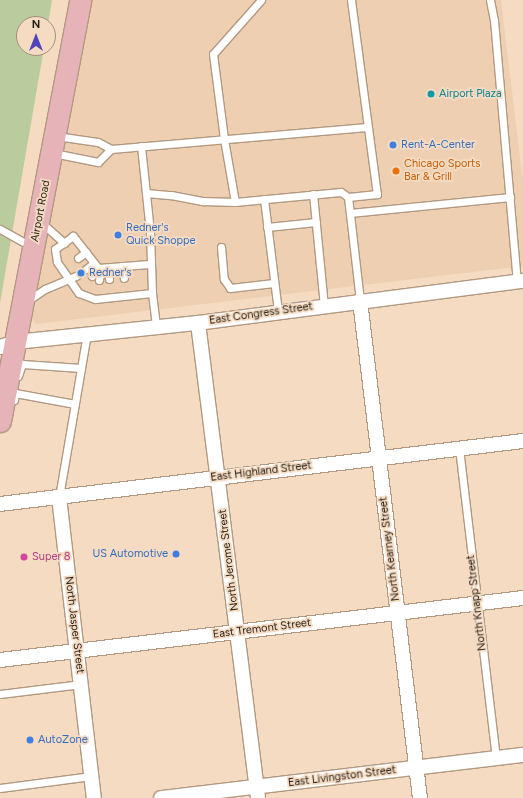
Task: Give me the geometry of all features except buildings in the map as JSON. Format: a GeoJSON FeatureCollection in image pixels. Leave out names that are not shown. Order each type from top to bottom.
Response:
{"type":"FeatureCollection","features":[{"type":"Feature","properties":{"kind":"main road","name":"Airport Road"},"geometry":{"type":"LineString","coordinates":[[6,413],[9,364],[23,242],[67,0]]}},
{"type":"Feature","properties":{"kind":"main road","name":"Airport Road"},"geometry":{"type":"LineString","coordinates":[[9,364],[23,303],[80,0]]}},
{"type":"Feature","properties":{"kind":"street","name":"East Congress Street"},"geometry":{"type":"LineString","coordinates":[[9,364],[87,334],[198,323],[360,301],[520,282]]}},
{"type":"Feature","properties":{"kind":"street","name":"North Kearney Street"},"geometry":{"type":"LineString","coordinates":[[360,301],[420,798]]}},
{"type":"Feature","properties":{"kind":"street","name":"North Jerome Street"},"geometry":{"type":"LineString","coordinates":[[198,323],[219,477],[257,792]]}},
{"type":"Feature","properties":{"kind":"street","name":"East Highland Street"},"geometry":{"type":"LineString","coordinates":[[0,504],[523,441]]}},
{"type":"Feature","properties":{"kind":"street","name":"North Jasper Street"},"geometry":{"type":"LineString","coordinates":[[59,497],[94,798]]}},
{"type":"Feature","properties":{"kind":"street","name":"East Tremont Street"},"geometry":{"type":"LineString","coordinates":[[0,660],[523,598]]}},
{"type":"Feature","properties":{"kind":"street","name":"East Livingston Street"},"geometry":{"type":"LineString","coordinates":[[161,798],[257,792],[416,768],[523,755]]}},
{"type":"Feature","properties":{"kind":"lane"},"geometry":{"type":"LineString","coordinates":[[235,202],[224,139],[213,54],[261,0]]}},
{"type":"Feature","properties":{"kind":"lane"},"geometry":{"type":"LineString","coordinates":[[146,193],[171,195],[203,201],[235,202],[341,192],[348,197],[377,194],[351,0]]}},
{"type":"Feature","properties":{"kind":"lane"},"geometry":{"type":"LineString","coordinates":[[490,0],[494,20],[510,197],[520,282]]}},
{"type":"Feature","properties":{"kind":"lane"},"geometry":{"type":"LineString","coordinates":[[53,145],[98,142],[111,149],[367,127]]}},
{"type":"Feature","properties":{"kind":"lane"},"geometry":{"type":"LineString","coordinates":[[53,145],[98,162],[111,149]]}},
{"type":"Feature","properties":{"kind":"lane"},"geometry":{"type":"LineString","coordinates":[[141,146],[150,232],[149,264],[156,327]]}},
{"type":"Feature","properties":{"kind":"lane"},"geometry":{"type":"LineString","coordinates":[[313,194],[324,306]]}},
{"type":"Feature","properties":{"kind":"lane"},"geometry":{"type":"LineString","coordinates":[[348,197],[360,301]]}},
{"type":"Feature","properties":{"kind":"lane"},"geometry":{"type":"LineString","coordinates":[[350,213],[510,197]]}},
{"type":"Feature","properties":{"kind":"lane"},"geometry":{"type":"LineString","coordinates":[[264,199],[278,312]]}},
{"type":"Feature","properties":{"kind":"lane"},"geometry":{"type":"LineString","coordinates":[[39,220],[64,243]]}},
{"type":"Feature","properties":{"kind":"lane"},"geometry":{"type":"LineString","coordinates":[[267,227],[316,222]]}},
{"type":"Feature","properties":{"kind":"lane"},"geometry":{"type":"LineString","coordinates":[[0,229],[23,242]]}},
{"type":"Feature","properties":{"kind":"lane"},"geometry":{"type":"LineString","coordinates":[[79,293],[73,278],[65,268],[57,262],[55,249],[73,236],[109,279]]}},
{"type":"Feature","properties":{"kind":"lane"},"geometry":{"type":"LineString","coordinates":[[221,247],[224,279],[230,288],[274,283]]}},
{"type":"Feature","properties":{"kind":"lane"},"geometry":{"type":"LineString","coordinates":[[78,258],[86,252]]}},
{"type":"Feature","properties":{"kind":"lane"},"geometry":{"type":"LineString","coordinates":[[86,269],[149,264]]}},
{"type":"Feature","properties":{"kind":"lane"},"geometry":{"type":"LineString","coordinates":[[122,266],[124,278]]}},
{"type":"Feature","properties":{"kind":"lane"},"geometry":{"type":"LineString","coordinates":[[92,276],[100,267]]}},
{"type":"Feature","properties":{"kind":"lane"},"geometry":{"type":"LineString","coordinates":[[99,280],[100,267]]}},
{"type":"Feature","properties":{"kind":"lane"},"geometry":{"type":"LineString","coordinates":[[23,303],[45,289],[73,278]]}},
{"type":"Feature","properties":{"kind":"lane"},"geometry":{"type":"LineString","coordinates":[[79,293],[84,287]]}},
{"type":"Feature","properties":{"kind":"lane"},"geometry":{"type":"LineString","coordinates":[[79,293],[95,296],[126,293],[152,293]]}},
{"type":"Feature","properties":{"kind":"lane","name":"North Jasper Street"},"geometry":{"type":"LineString","coordinates":[[59,497],[87,334]]}},
{"type":"Feature","properties":{"kind":"lane"},"geometry":{"type":"LineString","coordinates":[[9,364],[81,368]]}},
{"type":"Feature","properties":{"kind":"lane"},"geometry":{"type":"LineString","coordinates":[[9,364],[75,404]]}},
{"type":"Feature","properties":{"kind":"lane","name":"North Knapp Street"},"geometry":{"type":"LineString","coordinates":[[459,448],[496,758]]}},
{"type":"Feature","properties":{"kind":"lane"},"geometry":{"type":"LineString","coordinates":[[0,694],[81,684]]}},
{"type":"Feature","properties":{"kind":"lane"},"geometry":{"type":"LineString","coordinates":[[0,788],[91,776]]}},
{"type":"Feature","properties":{"kind":"shaded area","name":"Airport Plaza"},"geometry":{"type":"Polygon","coordinates":[[[88,0],[501,0],[523,183],[523,266],[36,324],[29,315],[88,0]]]}},
{"type":"Feature","properties":{"kind":"green space"},"geometry":{"type":"Polygon","coordinates":[[[0,0],[52,0],[49,16],[16,16],[16,56],[43,56],[0,303],[0,0]]]}},
{"type":"Feature","properties":{"kind":"place","name":"Airport Plaza"},"geometry":{"type":"Point","coordinates":[431,94]}},
{"type":"Feature","properties":{"kind":"place","name":"Rent-A-Center"},"geometry":{"type":"Point","coordinates":[393,145]}},
{"type":"Feature","properties":{"kind":"place","name":"Chicago Sports Bar & Grill"},"geometry":{"type":"Point","coordinates":[396,171]}},
{"type":"Feature","properties":{"kind":"place","name":"Redner's Quick Shoppe"},"geometry":{"type":"Point","coordinates":[118,235]}},
{"type":"Feature","properties":{"kind":"place","name":"Redner's"},"geometry":{"type":"Point","coordinates":[81,273]}},
{"type":"Feature","properties":{"kind":"place","name":"US Automotive"},"geometry":{"type":"Point","coordinates":[176,554]}},
{"type":"Feature","properties":{"kind":"place","name":"Super 8"},"geometry":{"type":"Point","coordinates":[24,557]}},
{"type":"Feature","properties":{"kind":"place","name":"AutoZone"},"geometry":{"type":"Point","coordinates":[30,740]}}]}
